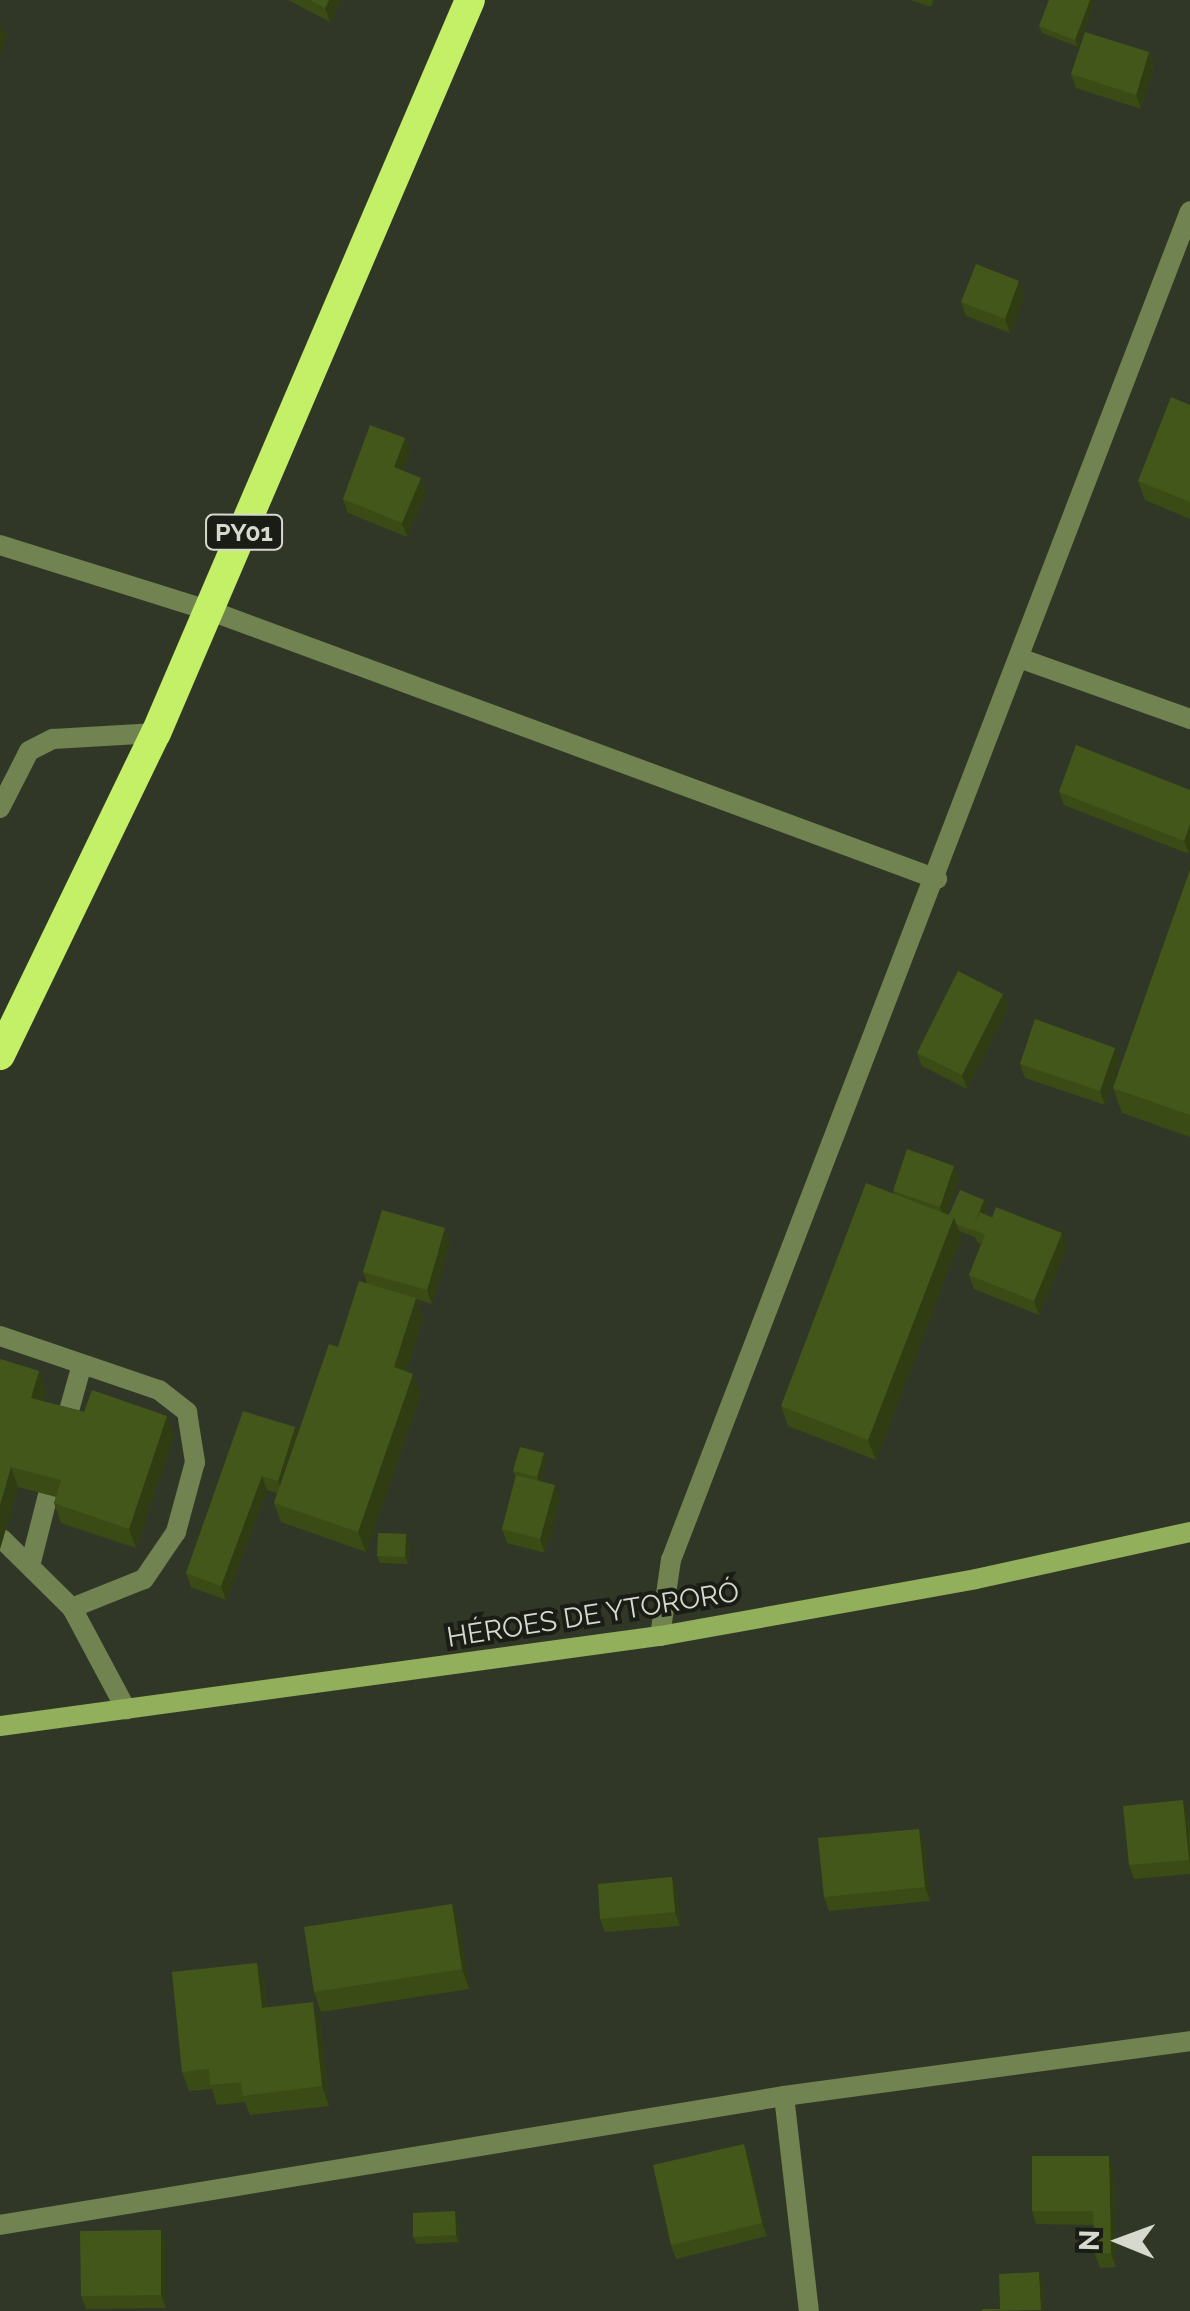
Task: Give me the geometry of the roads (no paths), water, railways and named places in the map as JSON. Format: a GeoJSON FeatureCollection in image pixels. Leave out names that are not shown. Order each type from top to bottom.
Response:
{"type":"FeatureCollection","features":[{"type":"Feature","properties":{"kind":"highway","name":"PY01"},"geometry":{"type":"LineString","coordinates":[[5,1032],[156,733],[470,0]]}},
{"type":"Feature","properties":{"kind":"main road","name":"HÉROES DE YTORORÓ"},"geometry":{"type":"LineString","coordinates":[[0,1726],[660,1636],[976,1579],[1190,1532]]}},
{"type":"Feature","properties":{"kind":"street"},"geometry":{"type":"LineString","coordinates":[[660,1636],[671,1560],[937,879],[1190,211]]}},
{"type":"Feature","properties":{"kind":"street"},"geometry":{"type":"LineString","coordinates":[[0,544],[210,611],[937,879]]}},
{"type":"Feature","properties":{"kind":"street"},"geometry":{"type":"LineString","coordinates":[[1019,658],[1190,719]]}},
{"type":"Feature","properties":{"kind":"street"},"geometry":{"type":"LineString","coordinates":[[0,808],[29,751],[53,739],[156,733]]}},
{"type":"Feature","properties":{"kind":"street"},"geometry":{"type":"LineString","coordinates":[[0,1336],[159,1390],[187,1412],[195,1462],[176,1532],[144,1578],[72,1608]]}},
{"type":"Feature","properties":{"kind":"street"},"geometry":{"type":"LineString","coordinates":[[65,1425],[82,1364]]}},
{"type":"Feature","properties":{"kind":"street"},"geometry":{"type":"LineString","coordinates":[[32,1562],[48,1495]]}},
{"type":"Feature","properties":{"kind":"street"},"geometry":{"type":"LineString","coordinates":[[2,1539],[32,1562],[72,1608],[126,1709]]}},
{"type":"Feature","properties":{"kind":"street"},"geometry":{"type":"LineString","coordinates":[[0,2225],[784,2096],[1190,2040]]}},
{"type":"Feature","properties":{"kind":"street"},"geometry":{"type":"LineString","coordinates":[[784,2096],[810,2311]]}}]}
